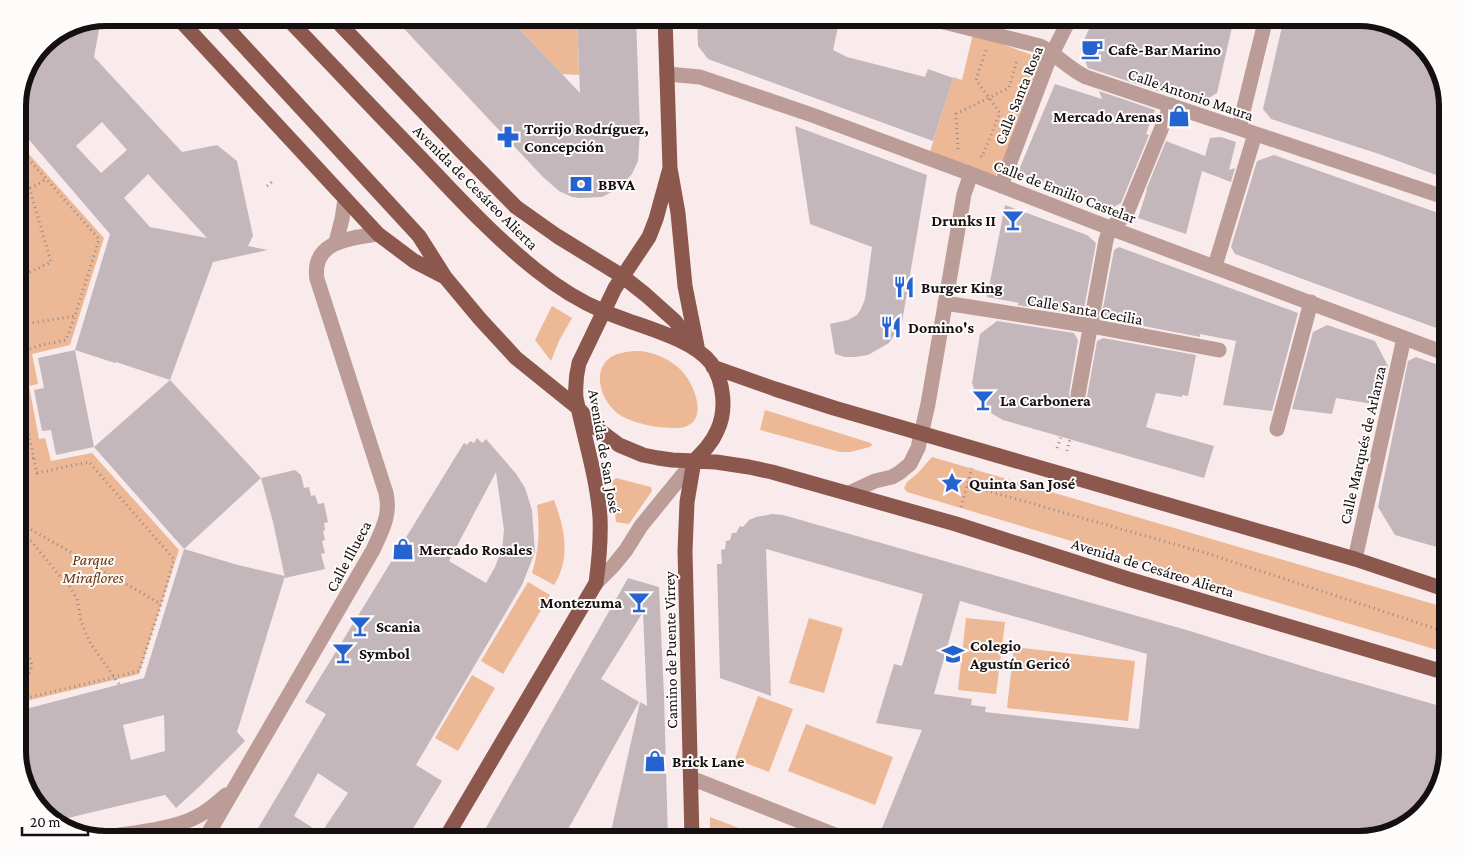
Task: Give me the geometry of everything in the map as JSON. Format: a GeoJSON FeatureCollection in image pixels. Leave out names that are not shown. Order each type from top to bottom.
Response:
{"type":"FeatureCollection","features":[{"type":"Feature","properties":{"kind":"main road","name":"Avenida de Cesáreo Alierta"},"geometry":{"type":"LineString","coordinates":[[185,26],[378,234],[414,261],[445,277]]}},
{"type":"Feature","properties":{"kind":"main road","name":"Avenida de Cesáreo Alierta"},"geometry":{"type":"LineString","coordinates":[[225,26],[419,236],[445,277],[516,358],[578,408],[595,427],[619,445],[643,455],[658,458],[716,462],[759,469],[849,493],[956,524],[1128,579],[1439,669]]}},
{"type":"Feature","properties":{"kind":"main road","name":"Avenida de Cesáreo Alierta"},"geometry":{"type":"LineString","coordinates":[[295,26],[489,229],[536,270],[580,300],[603,311],[662,333],[698,350]]}},
{"type":"Feature","properties":{"kind":"main road","name":"Avenida de Cesáreo Alierta"},"geometry":{"type":"LineString","coordinates":[[342,26],[516,207],[557,236],[622,276],[646,295],[675,321],[713,367],[834,408],[1354,558],[1439,587]]}},
{"type":"Feature","properties":{"kind":"main road","name":"Avenida de San José"},"geometry":{"type":"LineString","coordinates":[[665,26],[670,168],[678,213],[685,286],[698,350]]}},
{"type":"Feature","properties":{"kind":"main road","name":"Avenida de San José"},"geometry":{"type":"LineString","coordinates":[[449,831],[596,583],[600,546],[600,515],[578,408],[575,387],[578,363],[622,276],[649,237],[670,168]]}},
{"type":"Feature","properties":{"kind":"main road","name":"Avenida de San José"},"geometry":{"type":"LineString","coordinates":[[694,460],[707,448],[717,433],[721,422],[721,390],[713,367]]}},
{"type":"Feature","properties":{"kind":"main road","name":"Camino de Puente Virrey"},"geometry":{"type":"LineString","coordinates":[[692,831],[685,551],[687,502],[694,460]]}},
{"type":"Feature","properties":{"kind":"street","name":"Calle Antonio Maura"},"geometry":{"type":"LineString","coordinates":[[960,26],[1040,46],[1053,53],[1067,66],[1082,75],[1439,195]]}},
{"type":"Feature","properties":{"kind":"street","name":"Calle Santa Rosa"},"geometry":{"type":"LineString","coordinates":[[1001,186],[1042,75],[1066,26]]}},
{"type":"Feature","properties":{"kind":"street"},"geometry":{"type":"LineString","coordinates":[[1238,128],[1264,26]]}},
{"type":"Feature","properties":{"kind":"street","name":"Calle de Emilio Castelar"},"geometry":{"type":"LineString","coordinates":[[667,74],[700,77],[812,114],[1439,351]]}},
{"type":"Feature","properties":{"kind":"street"},"geometry":{"type":"LineString","coordinates":[[1078,395],[1106,240],[1110,228],[1126,215],[1171,105]]}},
{"type":"Feature","properties":{"kind":"street"},"geometry":{"type":"LineString","coordinates":[[1215,266],[1255,134]]}},
{"type":"Feature","properties":{"kind":"street"},"geometry":{"type":"LineString","coordinates":[[849,493],[905,469],[914,458],[922,434],[964,194],[971,174]]}},
{"type":"Feature","properties":{"kind":"street","name":"Calle Illueca"},"geometry":{"type":"LineString","coordinates":[[209,831],[373,550],[388,513],[386,492],[317,279],[317,262],[327,249],[336,242],[345,199]]}},
{"type":"Feature","properties":{"kind":"street"},"geometry":{"type":"LineString","coordinates":[[336,242],[378,234]]}},
{"type":"Feature","properties":{"kind":"street"},"geometry":{"type":"LineString","coordinates":[[1277,428],[1311,302]]}},
{"type":"Feature","properties":{"kind":"street","name":"Calle Santa Cecilia"},"geometry":{"type":"LineString","coordinates":[[945,303],[1091,326],[1219,350]]}},
{"type":"Feature","properties":{"kind":"street","name":"Calle Marqués de Arlanza"},"geometry":{"type":"LineString","coordinates":[[1354,558],[1404,338]]}},
{"type":"Feature","properties":{"kind":"street","name":"Avenida de San José"},"geometry":{"type":"LineString","coordinates":[[596,583],[626,550],[640,526],[694,460]]}},
{"type":"Feature","properties":{"kind":"street"},"geometry":{"type":"LineString","coordinates":[[691,778],[823,831]]}},
{"type":"Feature","properties":{"kind":"street"},"geometry":{"type":"LineString","coordinates":[[143,831],[184,822],[198,816],[216,804],[234,788]]}},
{"type":"Feature","properties":{"kind":"street"},"geometry":{"type":"LineString","coordinates":[[162,828],[174,831]]}},
{"type":"Feature","properties":{"kind":"path"},"geometry":{"type":"LineString","coordinates":[[974,154],[982,157],[1000,113],[976,80],[988,45]]}},
{"type":"Feature","properties":{"kind":"path"},"geometry":{"type":"LineString","coordinates":[[966,152],[958,149],[956,114],[1009,88],[1018,54]]}},
{"type":"Feature","properties":{"kind":"path"},"geometry":{"type":"LineString","coordinates":[[26,156],[99,239],[66,340],[26,351]]}},
{"type":"Feature","properties":{"kind":"path"},"geometry":{"type":"LineString","coordinates":[[30,188],[37,186],[46,179]]}},
{"type":"Feature","properties":{"kind":"path"},"geometry":{"type":"LineString","coordinates":[[268,186],[273,181]]}},
{"type":"Feature","properties":{"kind":"path"},"geometry":{"type":"LineString","coordinates":[[26,182],[28,182],[30,188],[51,262],[26,274]]}},
{"type":"Feature","properties":{"kind":"path"},"geometry":{"type":"LineString","coordinates":[[26,324],[75,316]]}},
{"type":"Feature","properties":{"kind":"path"},"geometry":{"type":"LineString","coordinates":[[26,427],[37,473],[89,462],[174,559],[139,671],[26,698]]}},
{"type":"Feature","properties":{"kind":"path"},"geometry":{"type":"LineString","coordinates":[[1057,448],[1061,437]]}},
{"type":"Feature","properties":{"kind":"path"},"geometry":{"type":"LineString","coordinates":[[1067,451],[1070,439]]}},
{"type":"Feature","properties":{"kind":"path"},"geometry":{"type":"LineString","coordinates":[[26,460],[34,458]]}},
{"type":"Feature","properties":{"kind":"path"},"geometry":{"type":"LineString","coordinates":[[961,508],[972,468]]}},
{"type":"Feature","properties":{"kind":"path","name":"Avenida de Cesáreo Alierta"},"geometry":{"type":"LineString","coordinates":[[967,485],[1209,554],[1439,630]]}},
{"type":"Feature","properties":{"kind":"path"},"geometry":{"type":"LineString","coordinates":[[26,527],[161,604]]}},
{"type":"Feature","properties":{"kind":"path"},"geometry":{"type":"LineString","coordinates":[[26,533],[70,587],[77,599],[81,621],[86,634],[118,684]]}},
{"type":"Feature","properties":{"kind":"path"},"geometry":{"type":"LineString","coordinates":[[26,653],[32,662],[26,681]]}},
{"type":"Feature","properties":{"kind":"green space"},"geometry":{"type":"Polygon","coordinates":[[[517,26],[577,26],[579,75],[562,74],[517,26]]]}},
{"type":"Feature","properties":{"kind":"green space"},"geometry":{"type":"Polygon","coordinates":[[[973,34],[1044,59],[1004,166],[996,175],[990,177],[929,155],[953,77],[962,80],[973,34]]]}},
{"type":"Feature","properties":{"kind":"green space","name":"Parque Miraflores"},"geometry":{"type":"Polygon","coordinates":[[[26,151],[104,238],[70,345],[32,354],[38,384],[29,386],[39,439],[45,438],[51,461],[92,453],[179,550],[139,674],[26,701],[26,151]]]}},
{"type":"Feature","properties":{"kind":"green space"},"geometry":{"type":"Polygon","coordinates":[[[552,306],[572,318],[559,341],[551,361],[535,340],[552,306]]]}},
{"type":"Feature","properties":{"kind":"green space"},"geometry":{"type":"Polygon","coordinates":[[[633,351],[652,353],[665,358],[686,376],[695,394],[697,403],[695,420],[689,425],[672,428],[647,425],[623,417],[606,401],[600,385],[601,370],[611,357],[633,351]]]}},
{"type":"Feature","properties":{"kind":"green space"},"geometry":{"type":"Polygon","coordinates":[[[765,410],[871,443],[872,445],[850,452],[840,452],[760,430],[765,410]]]}},
{"type":"Feature","properties":{"kind":"green space"},"geometry":{"type":"Polygon","coordinates":[[[932,457],[1439,606],[1439,650],[907,492],[904,488],[907,482],[932,457]]]}},
{"type":"Feature","properties":{"kind":"green space"},"geometry":{"type":"Polygon","coordinates":[[[616,478],[651,487],[652,491],[629,524],[616,522],[612,481],[616,478]]]}},
{"type":"Feature","properties":{"kind":"green space"},"geometry":{"type":"Polygon","coordinates":[[[554,500],[561,522],[564,554],[563,564],[554,585],[532,573],[538,539],[537,505],[554,500]]]}},
{"type":"Feature","properties":{"kind":"green space"},"geometry":{"type":"Polygon","coordinates":[[[528,582],[550,595],[503,674],[481,661],[528,582]]]}},
{"type":"Feature","properties":{"kind":"green space"},"geometry":{"type":"Polygon","coordinates":[[[809,618],[843,628],[824,693],[789,683],[809,618]]]}},
{"type":"Feature","properties":{"kind":"green space"},"geometry":{"type":"Polygon","coordinates":[[[966,618],[1005,622],[996,694],[958,690],[966,618]]]}},
{"type":"Feature","properties":{"kind":"green space"},"geometry":{"type":"Polygon","coordinates":[[[1014,647],[1135,661],[1128,721],[1007,708],[1014,647]]]}},
{"type":"Feature","properties":{"kind":"green space"},"geometry":{"type":"Polygon","coordinates":[[[472,675],[495,688],[458,751],[435,738],[472,675]]]}},
{"type":"Feature","properties":{"kind":"green space"},"geometry":{"type":"Polygon","coordinates":[[[758,696],[793,709],[769,772],[735,759],[758,696]]]}},
{"type":"Feature","properties":{"kind":"green space"},"geometry":{"type":"Polygon","coordinates":[[[806,724],[893,757],[875,805],[788,771],[806,724]]]}},
{"type":"Feature","properties":{"kind":"green space"},"geometry":{"type":"Polygon","coordinates":[[[710,817],[746,831],[710,831],[710,817]]]}},
{"type":"Feature","properties":{"kind":"building"},"geometry":{"type":"Polygon","coordinates":[[[401,26],[517,26],[580,93],[577,26],[636,26],[640,131],[638,161],[632,174],[619,188],[602,197],[580,198],[572,197],[559,191],[543,177],[401,26]]]}},
{"type":"Feature","properties":{"kind":"building"},"geometry":{"type":"Polygon","coordinates":[[[697,26],[838,26],[833,50],[847,57],[925,77],[928,69],[953,78],[933,141],[708,59],[698,46],[697,26]]]}},
{"type":"Feature","properties":{"kind":"building"},"geometry":{"type":"Polygon","coordinates":[[[1090,26],[1232,26],[1217,93],[1207,99],[1164,85],[1161,92],[1088,68],[1080,49],[1090,26]]]}},
{"type":"Feature","properties":{"kind":"building"},"geometry":{"type":"Polygon","coordinates":[[[1282,26],[1358,26],[1389,32],[1399,37],[1415,50],[1425,62],[1434,81],[1439,101],[1439,176],[1379,154],[1271,119],[1263,109],[1282,26]]]}},
{"type":"Feature","properties":{"kind":"building"},"geometry":{"type":"Polygon","coordinates":[[[100,27],[94,57],[182,152],[217,145],[237,161],[253,236],[248,246],[268,250],[213,262],[170,380],[75,350],[110,234],[26,136],[26,101],[29,86],[43,58],[66,37],[100,27]],[[102,122],[76,146],[101,173],[127,150],[102,122]],[[148,174],[124,198],[150,227],[207,238],[148,174]]]}},
{"type":"Feature","properties":{"kind":"building"},"geometry":{"type":"Polygon","coordinates":[[[1055,84],[1102,99],[1099,91],[1155,110],[1146,134],[1149,135],[1121,203],[1112,208],[1018,172],[1055,84]]]}},
{"type":"Feature","properties":{"kind":"building"},"geometry":{"type":"Polygon","coordinates":[[[795,126],[927,175],[902,322],[889,343],[868,355],[845,357],[835,354],[830,324],[848,320],[857,315],[861,309],[865,299],[872,247],[810,224],[795,126]]]}},
{"type":"Feature","properties":{"kind":"building"},"geometry":{"type":"Polygon","coordinates":[[[1221,137],[1236,142],[1229,170],[1235,168],[1231,182],[1202,171],[1186,234],[1138,218],[1146,190],[1166,141],[1205,156],[1210,138],[1221,137]]]}},
{"type":"Feature","properties":{"kind":"building"},"geometry":{"type":"Polygon","coordinates":[[[1274,155],[1439,213],[1439,329],[1235,254],[1231,247],[1257,161],[1274,155]]]}},
{"type":"Feature","properties":{"kind":"building"},"geometry":{"type":"Polygon","coordinates":[[[1005,205],[1087,235],[1096,243],[1084,309],[1076,314],[1017,305],[1019,303],[987,297],[1005,205]]]}},
{"type":"Feature","properties":{"kind":"building"},"geometry":{"type":"Polygon","coordinates":[[[1119,247],[1298,313],[1272,411],[1223,405],[1236,341],[1200,334],[1200,337],[1107,319],[1102,313],[1114,250],[1119,247]]]}},
{"type":"Feature","properties":{"kind":"building"},"geometry":{"type":"Polygon","coordinates":[[[997,321],[1074,333],[1078,340],[1069,394],[1072,402],[1077,404],[1085,401],[1087,397],[1097,341],[1103,338],[1196,355],[1188,396],[1182,395],[1182,397],[1156,393],[1146,427],[1214,446],[1204,478],[1003,420],[989,412],[978,400],[972,383],[980,334],[997,321]]]}},
{"type":"Feature","properties":{"kind":"building"},"geometry":{"type":"Polygon","coordinates":[[[1327,325],[1375,341],[1388,366],[1379,405],[1336,398],[1332,414],[1292,409],[1313,332],[1327,325]]]}},
{"type":"Feature","properties":{"kind":"building"},"geometry":{"type":"Polygon","coordinates":[[[75,350],[94,447],[56,455],[51,430],[42,431],[34,390],[44,388],[38,358],[75,350]]]}},
{"type":"Feature","properties":{"kind":"building"},"geometry":{"type":"Polygon","coordinates":[[[1416,357],[1439,365],[1439,548],[1395,535],[1378,507],[1408,361],[1416,357]]]}},
{"type":"Feature","properties":{"kind":"building"},"geometry":{"type":"Polygon","coordinates":[[[170,380],[261,478],[184,549],[94,447],[170,380]]]}},
{"type":"Feature","properties":{"kind":"building"},"geometry":{"type":"Polygon","coordinates":[[[477,438],[482,443],[486,439],[517,475],[525,488],[532,510],[535,552],[522,585],[416,765],[442,781],[411,831],[322,831],[348,793],[318,773],[294,816],[318,831],[256,831],[326,714],[305,702],[464,443],[467,445],[470,441],[474,443],[477,438]],[[496,472],[449,561],[486,583],[502,549],[504,530],[496,472]]]}},
{"type":"Feature","properties":{"kind":"building"},"geometry":{"type":"Polygon","coordinates":[[[295,470],[301,475],[304,488],[309,487],[311,496],[315,495],[318,504],[324,503],[328,522],[324,523],[325,540],[322,541],[325,553],[321,554],[325,569],[285,578],[261,478],[295,470]]]}},
{"type":"Feature","properties":{"kind":"building"},"geometry":{"type":"Polygon","coordinates":[[[772,514],[783,515],[1190,631],[1318,671],[1439,706],[1439,750],[1437,768],[1428,791],[1415,807],[1399,820],[1389,825],[1369,830],[890,831],[882,828],[922,730],[876,723],[894,664],[902,666],[923,594],[766,549],[771,696],[720,678],[717,564],[722,564],[721,550],[725,549],[726,541],[730,540],[732,533],[736,533],[740,526],[743,527],[749,520],[772,514]],[[960,601],[934,694],[972,699],[971,705],[986,707],[985,712],[1139,729],[1147,654],[960,601]]]}},
{"type":"Feature","properties":{"kind":"building"},"geometry":{"type":"Polygon","coordinates":[[[184,549],[238,565],[285,576],[237,732],[245,741],[176,808],[165,795],[64,819],[46,803],[31,776],[26,756],[26,709],[144,678],[184,549]],[[164,715],[123,725],[131,760],[165,751],[164,715]]]}},
{"type":"Feature","properties":{"kind":"building"},"geometry":{"type":"Polygon","coordinates":[[[628,578],[659,587],[668,831],[611,831],[640,702],[647,706],[643,612],[601,679],[639,702],[567,831],[484,831],[628,578]]]}},
{"type":"Feature","properties":{"kind":"place","name":"Cafè-Bar Marino"},"geometry":{"type":"Point","coordinates":[1092,49]}},
{"type":"Feature","properties":{"kind":"place","name":"Mercado Arenas"},"geometry":{"type":"Point","coordinates":[1179,116]}},
{"type":"Feature","properties":{"kind":"place","name":"Torrijo Rodríguez, Concepción"},"geometry":{"type":"Point","coordinates":[508,137]}},
{"type":"Feature","properties":{"kind":"place","name":"BBVA"},"geometry":{"type":"Point","coordinates":[581,184]}},
{"type":"Feature","properties":{"kind":"place","name":"Drunks II"},"geometry":{"type":"Point","coordinates":[1013,220]}},
{"type":"Feature","properties":{"kind":"place","name":"Burger King"},"geometry":{"type":"Point","coordinates":[904,287]}},
{"type":"Feature","properties":{"kind":"place","name":"Domino's"},"geometry":{"type":"Point","coordinates":[891,327]}},
{"type":"Feature","properties":{"kind":"place","name":"La Carbonera"},"geometry":{"type":"Point","coordinates":[983,400]}},
{"type":"Feature","properties":{"kind":"place","name":"Quinta San José"},"geometry":{"type":"Point","coordinates":[952,483]}},
{"type":"Feature","properties":{"kind":"place","name":"Mercado Rosales"},"geometry":{"type":"Point","coordinates":[403,549]}},
{"type":"Feature","properties":{"kind":"place","name":"Montezuma"},"geometry":{"type":"Point","coordinates":[639,602]}},
{"type":"Feature","properties":{"kind":"place","name":"Scania"},"geometry":{"type":"Point","coordinates":[360,626]}},
{"type":"Feature","properties":{"kind":"place","name":"Symbol"},"geometry":{"type":"Point","coordinates":[343,653]}},
{"type":"Feature","properties":{"kind":"place","name":"Colegio Agustín Gericó"},"geometry":{"type":"Point","coordinates":[953,654]}},
{"type":"Feature","properties":{"kind":"place","name":"Brick Lane"},"geometry":{"type":"Point","coordinates":[655,761]}}]}
